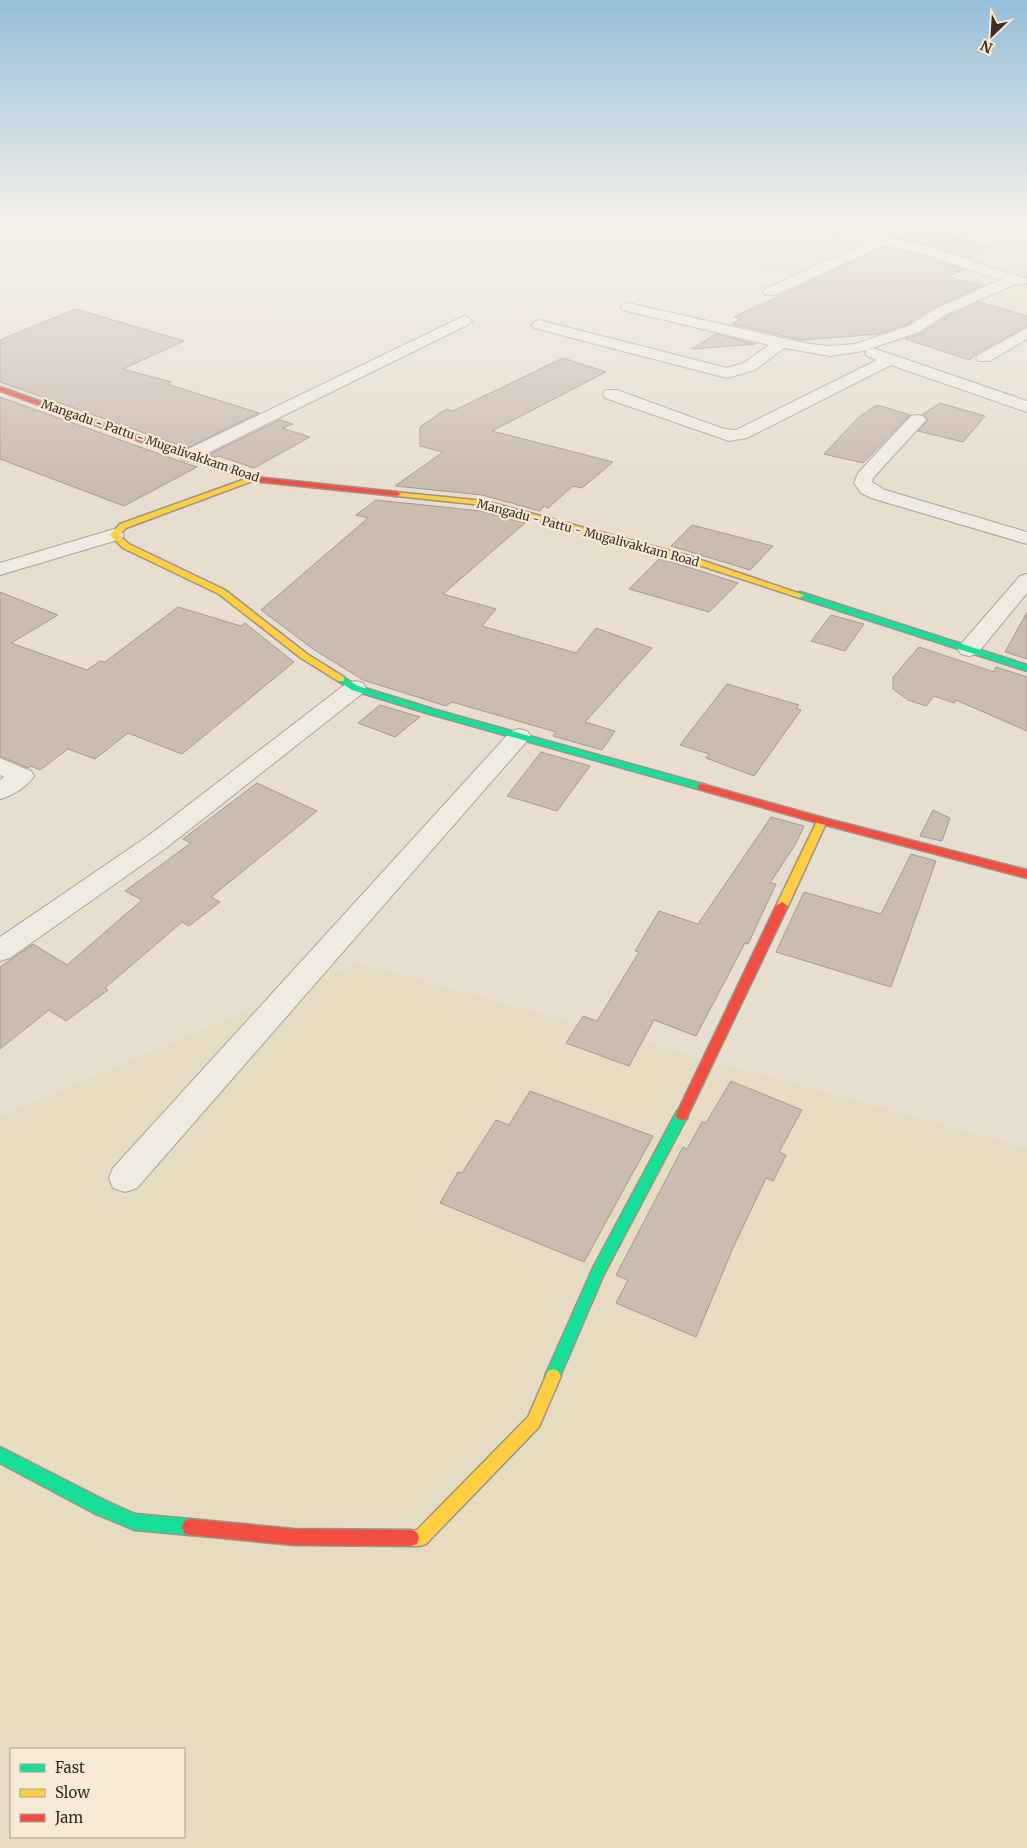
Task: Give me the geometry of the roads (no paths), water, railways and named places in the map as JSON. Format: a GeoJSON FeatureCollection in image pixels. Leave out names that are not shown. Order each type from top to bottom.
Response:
{"type":"FeatureCollection","features":[{"type":"Feature","properties":{"kind":"street"},"geometry":{"type":"LineString","coordinates":[[642,310],[781,343],[830,351],[857,348],[914,330],[945,310]]}},
{"type":"Feature","properties":{"kind":"street"},"geometry":{"type":"LineString","coordinates":[[188,456],[464,321]]}},
{"type":"Feature","properties":{"kind":"street"},"geometry":{"type":"LineString","coordinates":[[539,325],[728,373],[746,370],[781,343]]}},
{"type":"Feature","properties":{"kind":"street"},"geometry":{"type":"LineString","coordinates":[[984,358],[1027,333]]}},
{"type":"Feature","properties":{"kind":"street"},"geometry":{"type":"LineString","coordinates":[[857,348],[1027,407]]}},
{"type":"Feature","properties":{"kind":"street"},"geometry":{"type":"LineString","coordinates":[[611,394],[718,434],[729,436],[741,434],[890,359]]}},
{"type":"Feature","properties":{"kind":"street","name":"Mangadu - Pattu - Mugalivakkam Road"},"geometry":{"type":"LineString","coordinates":[[0,389],[254,479],[482,503],[686,558],[1027,668]]}},
{"type":"Feature","properties":{"kind":"street"},"geometry":{"type":"LineString","coordinates":[[917,420],[864,477],[863,483],[868,489],[878,494],[1027,538]]}},
{"type":"Feature","properties":{"kind":"street"},"geometry":{"type":"LineString","coordinates":[[0,569],[114,535],[124,526],[254,479]]}},
{"type":"Feature","properties":{"kind":"street"},"geometry":{"type":"LineString","coordinates":[[114,535],[126,546],[222,592],[304,656],[355,688],[822,821],[1027,874]]}},
{"type":"Feature","properties":{"kind":"street"},"geometry":{"type":"LineString","coordinates":[[969,649],[1027,580]]}},
{"type":"Feature","properties":{"kind":"street"},"geometry":{"type":"LineString","coordinates":[[0,951],[156,842],[355,688]]}},
{"type":"Feature","properties":{"kind":"street"},"geometry":{"type":"LineString","coordinates":[[125,1178],[519,736]]}},
{"type":"Feature","properties":{"kind":"street"},"geometry":{"type":"LineString","coordinates":[[0,765],[22,776],[0,791]]}},
{"type":"Feature","properties":{"kind":"street"},"geometry":{"type":"LineString","coordinates":[[0,1455],[100,1507],[135,1522],[294,1537],[420,1538],[534,1422],[598,1272],[694,1092],[822,821]]}}]}
